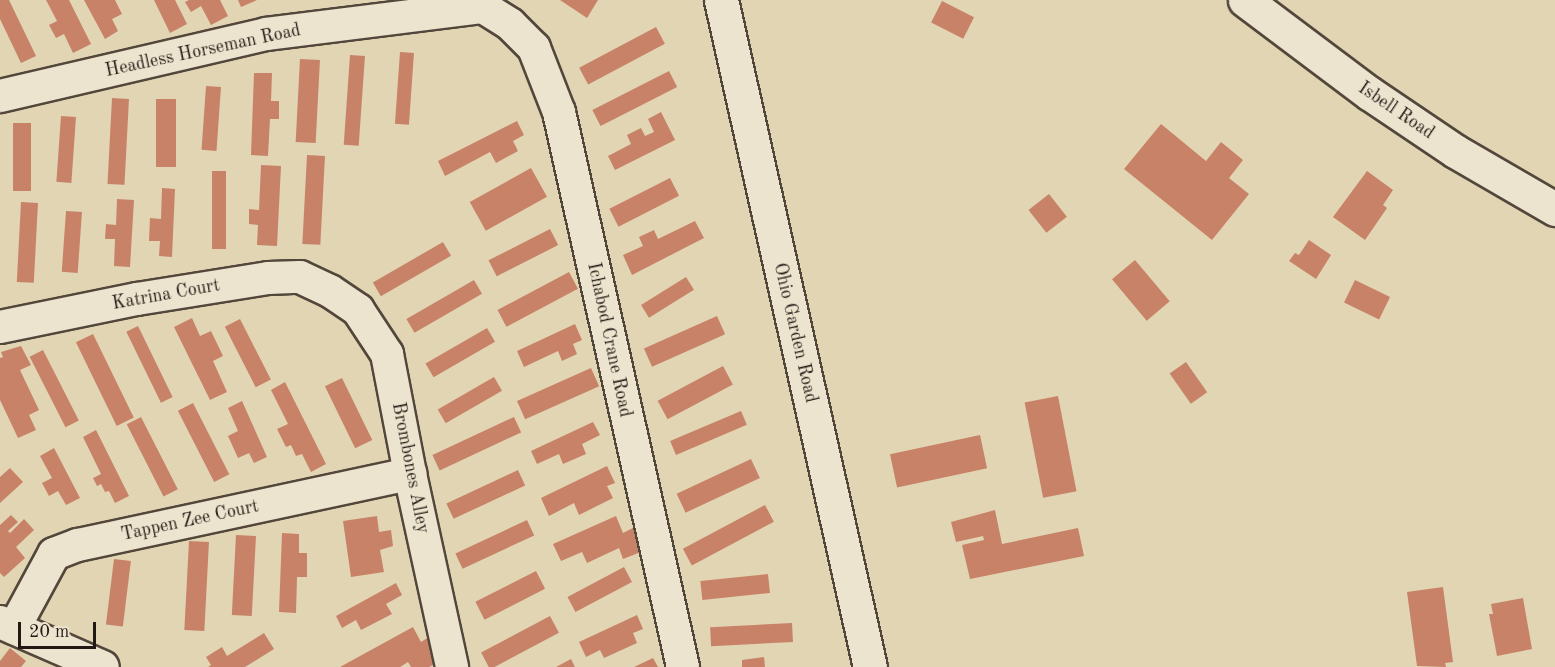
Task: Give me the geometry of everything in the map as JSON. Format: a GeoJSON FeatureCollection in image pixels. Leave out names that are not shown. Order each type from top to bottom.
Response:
{"type":"FeatureCollection","features":[{"type":"Feature","properties":{"kind":"street","name":"Ohio Garden Road"},"geometry":{"type":"LineString","coordinates":[[721,0],[870,667]]}},
{"type":"Feature","properties":{"kind":"street","name":"Isbell Road"},"geometry":{"type":"LineString","coordinates":[[1245,0],[1369,93],[1455,151],[1555,209]]}},
{"type":"Feature","properties":{"kind":"street","name":"Headless Horseman Road"},"geometry":{"type":"LineString","coordinates":[[0,96],[266,34],[330,13],[483,8],[510,24]]}},
{"type":"Feature","properties":{"kind":"street","name":"Ichabod Crane Road"},"geometry":{"type":"LineString","coordinates":[[510,24],[534,48],[559,112],[682,667]]}},
{"type":"Feature","properties":{"kind":"street","name":"Katrina Court"},"geometry":{"type":"LineString","coordinates":[[0,327],[137,299],[268,278],[300,277],[330,291]]}},
{"type":"Feature","properties":{"kind":"street","name":"Brombones Alley"},"geometry":{"type":"LineString","coordinates":[[330,291],[358,310],[387,354],[410,474],[452,667]]}},
{"type":"Feature","properties":{"kind":"street","name":"Tappen Zee Court"},"geometry":{"type":"LineString","coordinates":[[7,625],[54,554],[78,545],[410,474]]}},
{"type":"Feature","properties":{"kind":"street"},"geometry":{"type":"LineString","coordinates":[[7,625],[103,667]]}},
{"type":"Feature","properties":{"kind":"building"},"geometry":{"type":"Polygon","coordinates":[[[0,0],[9,0],[36,56],[21,63],[0,19],[0,0]]]}},
{"type":"Feature","properties":{"kind":"building"},"geometry":{"type":"Polygon","coordinates":[[[46,0],[69,0],[91,44],[73,53],[64,34],[56,38],[49,25],[57,21],[46,0]]]}},
{"type":"Feature","properties":{"kind":"building"},"geometry":{"type":"Polygon","coordinates":[[[84,0],[115,0],[122,14],[112,19],[118,31],[105,39],[84,0]]]}},
{"type":"Feature","properties":{"kind":"building"},"geometry":{"type":"Polygon","coordinates":[[[154,0],[175,0],[187,24],[170,33],[154,0]]]}},
{"type":"Feature","properties":{"kind":"building"},"geometry":{"type":"Polygon","coordinates":[[[220,0],[228,16],[211,25],[201,6],[191,12],[185,2],[220,0]]]}},
{"type":"Feature","properties":{"kind":"building"},"geometry":{"type":"Polygon","coordinates":[[[238,0],[257,0],[241,7],[238,0]]]}},
{"type":"Feature","properties":{"kind":"building"},"geometry":{"type":"Polygon","coordinates":[[[560,0],[598,0],[587,18],[560,0]]]}},
{"type":"Feature","properties":{"kind":"building"},"geometry":{"type":"Polygon","coordinates":[[[942,1],[974,17],[963,39],[931,22],[942,1]]]}},
{"type":"Feature","properties":{"kind":"building"},"geometry":{"type":"Polygon","coordinates":[[[656,27],[665,44],[588,85],[579,68],[656,27]]]}},
{"type":"Feature","properties":{"kind":"building"},"geometry":{"type":"Polygon","coordinates":[[[400,52],[414,53],[409,125],[395,124],[400,52]]]}},
{"type":"Feature","properties":{"kind":"building"},"geometry":{"type":"Polygon","coordinates":[[[350,55],[365,56],[359,146],[344,145],[350,55]]]}},
{"type":"Feature","properties":{"kind":"building"},"geometry":{"type":"Polygon","coordinates":[[[300,59],[320,60],[316,143],[296,142],[300,59]]]}},
{"type":"Feature","properties":{"kind":"building"},"geometry":{"type":"Polygon","coordinates":[[[669,71],[677,87],[601,126],[592,110],[669,71]]]}},
{"type":"Feature","properties":{"kind":"building"},"geometry":{"type":"Polygon","coordinates":[[[254,73],[272,73],[271,101],[279,101],[279,119],[270,119],[268,156],[251,155],[254,73]]]}},
{"type":"Feature","properties":{"kind":"building"},"geometry":{"type":"Polygon","coordinates":[[[206,86],[221,87],[216,151],[202,150],[206,86]]]}},
{"type":"Feature","properties":{"kind":"building"},"geometry":{"type":"Polygon","coordinates":[[[112,98],[129,99],[124,185],[107,184],[112,98]]]}},
{"type":"Feature","properties":{"kind":"building"},"geometry":{"type":"Polygon","coordinates":[[[156,99],[176,99],[176,167],[156,167],[156,99]]]}},
{"type":"Feature","properties":{"kind":"building"},"geometry":{"type":"Polygon","coordinates":[[[661,112],[675,140],[615,170],[608,156],[631,144],[627,135],[641,128],[645,136],[654,132],[648,119],[661,112]]]}},
{"type":"Feature","properties":{"kind":"building"},"geometry":{"type":"Polygon","coordinates":[[[61,116],[76,117],[71,183],[56,182],[61,116]]]}},
{"type":"Feature","properties":{"kind":"building"},"geometry":{"type":"Polygon","coordinates":[[[517,121],[524,135],[513,141],[518,151],[496,163],[490,152],[445,176],[438,161],[517,121]]]}},
{"type":"Feature","properties":{"kind":"building"},"geometry":{"type":"Polygon","coordinates":[[[13,123],[31,123],[31,191],[13,191],[13,123]]]}},
{"type":"Feature","properties":{"kind":"building"},"geometry":{"type":"Polygon","coordinates":[[[1161,124],[1206,161],[1221,142],[1243,160],[1229,178],[1249,194],[1212,240],[1124,169],[1161,124]]]}},
{"type":"Feature","properties":{"kind":"building"},"geometry":{"type":"Polygon","coordinates":[[[307,155],[325,156],[320,245],[302,244],[307,155]]]}},
{"type":"Feature","properties":{"kind":"building"},"geometry":{"type":"Polygon","coordinates":[[[261,165],[281,166],[277,246],[257,245],[258,225],[249,224],[249,209],[259,210],[261,165]]]}},
{"type":"Feature","properties":{"kind":"building"},"geometry":{"type":"Polygon","coordinates":[[[531,168],[547,197],[486,231],[470,202],[531,168]]]}},
{"type":"Feature","properties":{"kind":"building"},"geometry":{"type":"Polygon","coordinates":[[[212,171],[226,171],[226,249],[212,249],[212,171]]]}},
{"type":"Feature","properties":{"kind":"building"},"geometry":{"type":"Polygon","coordinates":[[[1367,171],[1393,190],[1383,205],[1387,208],[1365,240],[1333,217],[1367,171]]]}},
{"type":"Feature","properties":{"kind":"building"},"geometry":{"type":"Polygon","coordinates":[[[670,178],[679,196],[618,227],[609,209],[670,178]]]}},
{"type":"Feature","properties":{"kind":"building"},"geometry":{"type":"Polygon","coordinates":[[[162,188],[175,189],[172,257],[159,256],[160,241],[149,241],[150,218],[161,219],[162,188]]]}},
{"type":"Feature","properties":{"kind":"building"},"geometry":{"type":"Polygon","coordinates":[[[1049,194],[1067,217],[1046,233],[1029,210],[1049,194]]]}},
{"type":"Feature","properties":{"kind":"building"},"geometry":{"type":"Polygon","coordinates":[[[117,199],[134,200],[130,267],[114,266],[115,239],[105,239],[106,224],[116,225],[117,199]]]}},
{"type":"Feature","properties":{"kind":"building"},"geometry":{"type":"Polygon","coordinates":[[[21,202],[38,203],[34,283],[17,282],[21,202]]]}},
{"type":"Feature","properties":{"kind":"building"},"geometry":{"type":"Polygon","coordinates":[[[66,211],[82,212],[78,273],[62,272],[66,211]]]}},
{"type":"Feature","properties":{"kind":"building"},"geometry":{"type":"Polygon","coordinates":[[[695,221],[704,238],[632,275],[623,255],[643,246],[639,237],[654,230],[658,239],[695,221]]]}},
{"type":"Feature","properties":{"kind":"building"},"geometry":{"type":"Polygon","coordinates":[[[550,229],[558,245],[497,276],[489,260],[550,229]]]}},
{"type":"Feature","properties":{"kind":"building"},"geometry":{"type":"Polygon","coordinates":[[[1309,240],[1331,255],[1316,279],[1289,261],[1295,253],[1299,255],[1309,240]]]}},
{"type":"Feature","properties":{"kind":"building"},"geometry":{"type":"Polygon","coordinates":[[[443,242],[451,256],[381,296],[373,282],[443,242]]]}},
{"type":"Feature","properties":{"kind":"building"},"geometry":{"type":"Polygon","coordinates":[[[1135,260],[1170,301],[1147,321],[1112,279],[1135,260]]]}},
{"type":"Feature","properties":{"kind":"building"},"geometry":{"type":"Polygon","coordinates":[[[569,272],[578,289],[506,327],[497,310],[569,272]]]}},
{"type":"Feature","properties":{"kind":"building"},"geometry":{"type":"Polygon","coordinates":[[[686,277],[694,290],[649,318],[641,305],[686,277]]]}},
{"type":"Feature","properties":{"kind":"building"},"geometry":{"type":"Polygon","coordinates":[[[474,280],[482,294],[414,333],[406,319],[474,280]]]}},
{"type":"Feature","properties":{"kind":"building"},"geometry":{"type":"Polygon","coordinates":[[[1355,280],[1390,297],[1379,320],[1344,302],[1355,280]]]}},
{"type":"Feature","properties":{"kind":"building"},"geometry":{"type":"Polygon","coordinates":[[[717,316],[725,334],[652,367],[644,349],[717,316]]]}},
{"type":"Feature","properties":{"kind":"building"},"geometry":{"type":"Polygon","coordinates":[[[192,318],[200,336],[211,331],[223,356],[213,361],[227,392],[210,400],[174,327],[192,318]]]}},
{"type":"Feature","properties":{"kind":"building"},"geometry":{"type":"Polygon","coordinates":[[[240,319],[271,380],[256,387],[225,327],[240,319]]]}},
{"type":"Feature","properties":{"kind":"building"},"geometry":{"type":"Polygon","coordinates":[[[575,324],[582,340],[573,344],[577,354],[562,361],[558,351],[524,367],[517,351],[575,324]]]}},
{"type":"Feature","properties":{"kind":"building"},"geometry":{"type":"Polygon","coordinates":[[[138,326],[173,397],[161,403],[126,332],[138,326]]]}},
{"type":"Feature","properties":{"kind":"building"},"geometry":{"type":"Polygon","coordinates":[[[487,328],[495,342],[434,377],[426,364],[487,328]]]}},
{"type":"Feature","properties":{"kind":"building"},"geometry":{"type":"Polygon","coordinates":[[[93,334],[134,418],[117,426],[76,342],[93,334]]]}},
{"type":"Feature","properties":{"kind":"building"},"geometry":{"type":"Polygon","coordinates":[[[21,346],[31,365],[20,370],[39,410],[29,415],[36,430],[18,438],[0,400],[0,358],[3,357],[1,352],[21,346]]]}},
{"type":"Feature","properties":{"kind":"building"},"geometry":{"type":"Polygon","coordinates":[[[43,350],[79,420],[66,427],[30,357],[43,350]]]}},
{"type":"Feature","properties":{"kind":"building"},"geometry":{"type":"Polygon","coordinates":[[[1186,362],[1207,392],[1191,404],[1170,373],[1186,362]]]}},
{"type":"Feature","properties":{"kind":"building"},"geometry":{"type":"Polygon","coordinates":[[[723,366],[733,385],[668,419],[658,401],[723,366]]]}},
{"type":"Feature","properties":{"kind":"building"},"geometry":{"type":"Polygon","coordinates":[[[591,368],[599,386],[525,419],[517,401],[591,368]]]}},
{"type":"Feature","properties":{"kind":"building"},"geometry":{"type":"Polygon","coordinates":[[[494,377],[502,391],[446,423],[438,410],[494,377]]]}},
{"type":"Feature","properties":{"kind":"building"},"geometry":{"type":"Polygon","coordinates":[[[342,378],[372,440],[355,448],[325,386],[342,378]]]}},
{"type":"Feature","properties":{"kind":"building"},"geometry":{"type":"Polygon","coordinates":[[[285,382],[326,464],[311,472],[302,454],[296,456],[291,445],[286,447],[277,429],[288,424],[271,390],[285,382]]]}},
{"type":"Feature","properties":{"kind":"building"},"geometry":{"type":"Polygon","coordinates":[[[1058,396],[1077,491],[1043,498],[1025,402],[1058,396]]]}},
{"type":"Feature","properties":{"kind":"building"},"geometry":{"type":"Polygon","coordinates":[[[242,401],[267,457],[254,463],[249,453],[238,458],[228,436],[238,431],[228,408],[242,401]]]}},
{"type":"Feature","properties":{"kind":"building"},"geometry":{"type":"Polygon","coordinates":[[[193,403],[229,474],[214,482],[178,411],[193,403]]]}},
{"type":"Feature","properties":{"kind":"building"},"geometry":{"type":"Polygon","coordinates":[[[741,411],[747,425],[676,455],[670,441],[741,411]]]}},
{"type":"Feature","properties":{"kind":"building"},"geometry":{"type":"Polygon","coordinates":[[[141,417],[178,489],[164,496],[127,424],[141,417]]]}},
{"type":"Feature","properties":{"kind":"building"},"geometry":{"type":"Polygon","coordinates":[[[514,417],[521,432],[440,470],[432,455],[514,417]]]}},
{"type":"Feature","properties":{"kind":"building"},"geometry":{"type":"Polygon","coordinates":[[[593,422],[600,435],[582,444],[586,454],[563,464],[559,454],[537,464],[531,451],[593,422]]]}},
{"type":"Feature","properties":{"kind":"building"},"geometry":{"type":"Polygon","coordinates":[[[96,430],[129,496],[115,503],[109,491],[105,492],[101,484],[97,486],[93,478],[101,474],[83,437],[96,430]]]}},
{"type":"Feature","properties":{"kind":"building"},"geometry":{"type":"Polygon","coordinates":[[[980,435],[987,468],[897,487],[890,454],[980,435]]]}},
{"type":"Feature","properties":{"kind":"building"},"geometry":{"type":"Polygon","coordinates":[[[54,448],[80,498],[66,505],[58,491],[49,496],[42,483],[52,478],[40,456],[54,448]]]}},
{"type":"Feature","properties":{"kind":"building"},"geometry":{"type":"Polygon","coordinates":[[[751,459],[760,478],[686,513],[677,494],[751,459]]]}},
{"type":"Feature","properties":{"kind":"building"},"geometry":{"type":"Polygon","coordinates":[[[607,466],[615,483],[607,486],[613,498],[579,515],[574,503],[549,516],[541,498],[607,466]]]}},
{"type":"Feature","properties":{"kind":"building"},"geometry":{"type":"Polygon","coordinates":[[[10,468],[23,482],[0,503],[0,477],[10,468]]]}},
{"type":"Feature","properties":{"kind":"building"},"geometry":{"type":"Polygon","coordinates":[[[518,470],[525,485],[454,519],[446,503],[518,470]]]}},
{"type":"Feature","properties":{"kind":"building"},"geometry":{"type":"Polygon","coordinates":[[[765,505],[774,522],[692,565],[683,549],[765,505]]]}},
{"type":"Feature","properties":{"kind":"building"},"geometry":{"type":"Polygon","coordinates":[[[995,510],[1002,544],[1078,528],[1084,556],[970,579],[962,545],[984,540],[983,536],[956,542],[951,522],[995,510]]]}},
{"type":"Feature","properties":{"kind":"building"},"geometry":{"type":"Polygon","coordinates":[[[11,515],[18,522],[8,531],[10,533],[24,519],[34,530],[16,547],[25,558],[4,577],[0,573],[0,525],[11,515]]]}},
{"type":"Feature","properties":{"kind":"building"},"geometry":{"type":"Polygon","coordinates":[[[377,516],[379,532],[391,530],[393,546],[380,550],[384,572],[351,577],[343,521],[377,516]]]}},
{"type":"Feature","properties":{"kind":"building"},"geometry":{"type":"Polygon","coordinates":[[[616,516],[623,533],[635,527],[641,552],[623,559],[619,548],[587,563],[582,552],[561,561],[553,544],[616,516]]]}},
{"type":"Feature","properties":{"kind":"building"},"geometry":{"type":"Polygon","coordinates":[[[527,520],[534,535],[463,569],[455,553],[527,520]]]}},
{"type":"Feature","properties":{"kind":"building"},"geometry":{"type":"Polygon","coordinates":[[[282,533],[299,534],[299,553],[307,553],[307,577],[297,577],[296,613],[279,612],[282,533]]]}},
{"type":"Feature","properties":{"kind":"building"},"geometry":{"type":"Polygon","coordinates":[[[236,535],[256,536],[252,616],[232,615],[236,535]]]}},
{"type":"Feature","properties":{"kind":"building"},"geometry":{"type":"Polygon","coordinates":[[[189,541],[209,542],[204,631],[184,630],[189,541]]]}},
{"type":"Feature","properties":{"kind":"building"},"geometry":{"type":"Polygon","coordinates":[[[114,559],[131,561],[123,627],[106,625],[114,559]]]}},
{"type":"Feature","properties":{"kind":"building"},"geometry":{"type":"Polygon","coordinates":[[[624,567],[632,582],[575,612],[567,597],[624,567]]]}},
{"type":"Feature","properties":{"kind":"building"},"geometry":{"type":"Polygon","coordinates":[[[536,571],[545,589],[484,620],[475,602],[536,571]]]}},
{"type":"Feature","properties":{"kind":"building"},"geometry":{"type":"Polygon","coordinates":[[[768,574],[770,593],[702,600],[700,581],[768,574]]]}},
{"type":"Feature","properties":{"kind":"building"},"geometry":{"type":"Polygon","coordinates":[[[396,583],[402,595],[386,604],[392,614],[361,630],[356,620],[342,628],[336,616],[396,583]]]}},
{"type":"Feature","properties":{"kind":"building"},"geometry":{"type":"Polygon","coordinates":[[[1443,587],[1453,662],[1445,663],[1446,667],[1417,666],[1407,592],[1443,587]]]}},
{"type":"Feature","properties":{"kind":"building"},"geometry":{"type":"Polygon","coordinates":[[[1523,598],[1532,649],[1497,656],[1489,614],[1493,614],[1491,604],[1523,598]]]}},
{"type":"Feature","properties":{"kind":"building"},"geometry":{"type":"Polygon","coordinates":[[[637,615],[643,629],[633,633],[637,643],[604,658],[600,650],[586,657],[579,642],[637,615]]]}},
{"type":"Feature","properties":{"kind":"building"},"geometry":{"type":"Polygon","coordinates":[[[550,616],[559,633],[495,667],[489,667],[481,653],[550,616]]]}},
{"type":"Feature","properties":{"kind":"building"},"geometry":{"type":"Polygon","coordinates":[[[792,623],[793,642],[711,646],[710,627],[792,623]]]}},
{"type":"Feature","properties":{"kind":"building"},"geometry":{"type":"Polygon","coordinates":[[[413,627],[421,642],[429,637],[435,664],[429,667],[411,667],[408,662],[400,667],[340,667],[413,627]]]}},
{"type":"Feature","properties":{"kind":"building"},"geometry":{"type":"Polygon","coordinates":[[[264,633],[274,649],[245,667],[208,667],[211,665],[206,657],[222,647],[227,656],[264,633]]]}},
{"type":"Feature","properties":{"kind":"building"},"geometry":{"type":"Polygon","coordinates":[[[10,648],[26,661],[21,667],[0,667],[0,661],[10,648]]]}},
{"type":"Feature","properties":{"kind":"building"},"geometry":{"type":"Polygon","coordinates":[[[764,657],[765,667],[742,667],[742,660],[764,657]]]}},
{"type":"Feature","properties":{"kind":"building"},"geometry":{"type":"Polygon","coordinates":[[[653,658],[658,667],[634,667],[653,658]]]}},
{"type":"Feature","properties":{"kind":"building"},"geometry":{"type":"Polygon","coordinates":[[[571,659],[575,667],[556,667],[571,659]]]}}]}
